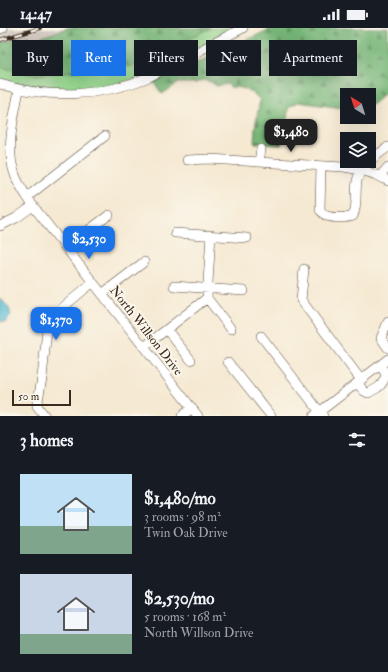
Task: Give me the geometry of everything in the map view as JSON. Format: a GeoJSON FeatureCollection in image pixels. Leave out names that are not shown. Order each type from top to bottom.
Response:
{"type":"FeatureCollection","features":[{"type":"Feature","properties":{"kind":"street"},"geometry":{"type":"LineString","coordinates":[[0,84],[19,90],[55,94],[96,92],[123,86],[155,74],[243,28]]}},
{"type":"Feature","properties":{"kind":"street","name":"North Willson Drive"},"geometry":{"type":"LineString","coordinates":[[19,90],[11,131],[10,149],[11,163],[20,187],[198,416]]}},
{"type":"Feature","properties":{"kind":"street"},"geometry":{"type":"LineString","coordinates":[[27,197],[105,136]]}},
{"type":"Feature","properties":{"kind":"street"},"geometry":{"type":"LineString","coordinates":[[321,166],[320,210],[328,217],[349,218],[353,216],[355,211],[357,180],[362,169],[388,147]]}},
{"type":"Feature","properties":{"kind":"street"},"geometry":{"type":"LineString","coordinates":[[259,162],[261,149]]}},
{"type":"Feature","properties":{"kind":"street"},"geometry":{"type":"LineString","coordinates":[[187,160],[209,159],[362,169],[384,178],[388,167]]}},
{"type":"Feature","properties":{"kind":"street"},"geometry":{"type":"LineString","coordinates":[[0,226],[16,218],[34,206]]}},
{"type":"Feature","properties":{"kind":"street"},"geometry":{"type":"LineString","coordinates":[[66,247],[109,215]]}},
{"type":"Feature","properties":{"kind":"street"},"geometry":{"type":"LineString","coordinates":[[176,233],[247,238]]}},
{"type":"Feature","properties":{"kind":"street"},"geometry":{"type":"LineString","coordinates":[[211,235],[208,293],[231,329]]}},
{"type":"Feature","properties":{"kind":"street"},"geometry":{"type":"LineString","coordinates":[[102,294],[144,262]]}},
{"type":"Feature","properties":{"kind":"street"},"geometry":{"type":"LineString","coordinates":[[304,269],[301,300],[359,381],[364,391],[368,393],[384,382],[386,374],[380,365]]}},
{"type":"Feature","properties":{"kind":"street"},"geometry":{"type":"LineString","coordinates":[[45,416],[37,406],[42,378],[48,320],[93,282]]}},
{"type":"Feature","properties":{"kind":"street"},"geometry":{"type":"LineString","coordinates":[[174,286],[208,293],[244,291]]}},
{"type":"Feature","properties":{"kind":"street"},"geometry":{"type":"LineString","coordinates":[[144,347],[167,330],[208,293]]}},
{"type":"Feature","properties":{"kind":"street"},"geometry":{"type":"LineString","coordinates":[[388,322],[381,338],[388,348]]}},
{"type":"Feature","properties":{"kind":"street"},"geometry":{"type":"LineString","coordinates":[[167,330],[191,360]]}},
{"type":"Feature","properties":{"kind":"street"},"geometry":{"type":"LineString","coordinates":[[261,336],[319,415],[388,359]]}},
{"type":"Feature","properties":{"kind":"street"},"geometry":{"type":"LineString","coordinates":[[228,362],[270,416]]}},
{"type":"Feature","properties":{"kind":"street"},"geometry":{"type":"LineString","coordinates":[[182,416],[192,408]]}},
{"type":"Feature","properties":{"kind":"shaded area"},"geometry":{"type":"Polygon","coordinates":[[[0,28],[68,28],[34,40],[30,40],[28,36],[0,43],[0,28]]]}},
{"type":"Feature","properties":{"kind":"green space"},"geometry":{"type":"Polygon","coordinates":[[[68,28],[243,28],[220,40],[206,40],[206,47],[198,52],[198,40],[134,40],[134,76],[147,76],[79,94],[0,83],[0,43],[12,40],[12,76],[63,76],[63,40],[34,40],[68,28]]]}},
{"type":"Feature","properties":{"kind":"green space"},"geometry":{"type":"Polygon","coordinates":[[[68,28],[211,28],[186,40],[134,40],[134,65],[126,67],[126,40],[71,40],[71,72],[63,72],[63,40],[34,40],[68,28]]]}},
{"type":"Feature","properties":{"kind":"green space"},"geometry":{"type":"Polygon","coordinates":[[[273,28],[388,28],[388,91],[376,101],[376,88],[340,88],[340,108],[298,102],[288,109],[287,124],[281,145],[254,143],[255,127],[260,100],[246,90],[230,87],[227,84],[217,86],[211,82],[203,80],[196,83],[178,83],[162,94],[154,82],[167,76],[198,76],[198,62],[206,58],[206,76],[261,76],[261,40],[247,40],[273,28]]]}},
{"type":"Feature","properties":{"kind":"green space"},"geometry":{"type":"Polygon","coordinates":[[[29,36],[31,40],[12,40],[29,36]]]}},
{"type":"Feature","properties":{"kind":"green space"},"geometry":{"type":"Polygon","coordinates":[[[29,36],[31,40],[12,40],[29,36]]]}},
{"type":"Feature","properties":{"kind":"green space"},"geometry":{"type":"Polygon","coordinates":[[[12,40],[12,70],[0,67],[0,43],[12,40]]]}},
{"type":"Feature","properties":{"kind":"water"},"geometry":{"type":"Polygon","coordinates":[[[0,298],[9,308],[11,316],[5,322],[0,321],[0,298]]]}},
{"type":"Feature","properties":{"kind":"railway"},"geometry":{"type":"LineString","coordinates":[[0,40],[40,28]]}}]}
